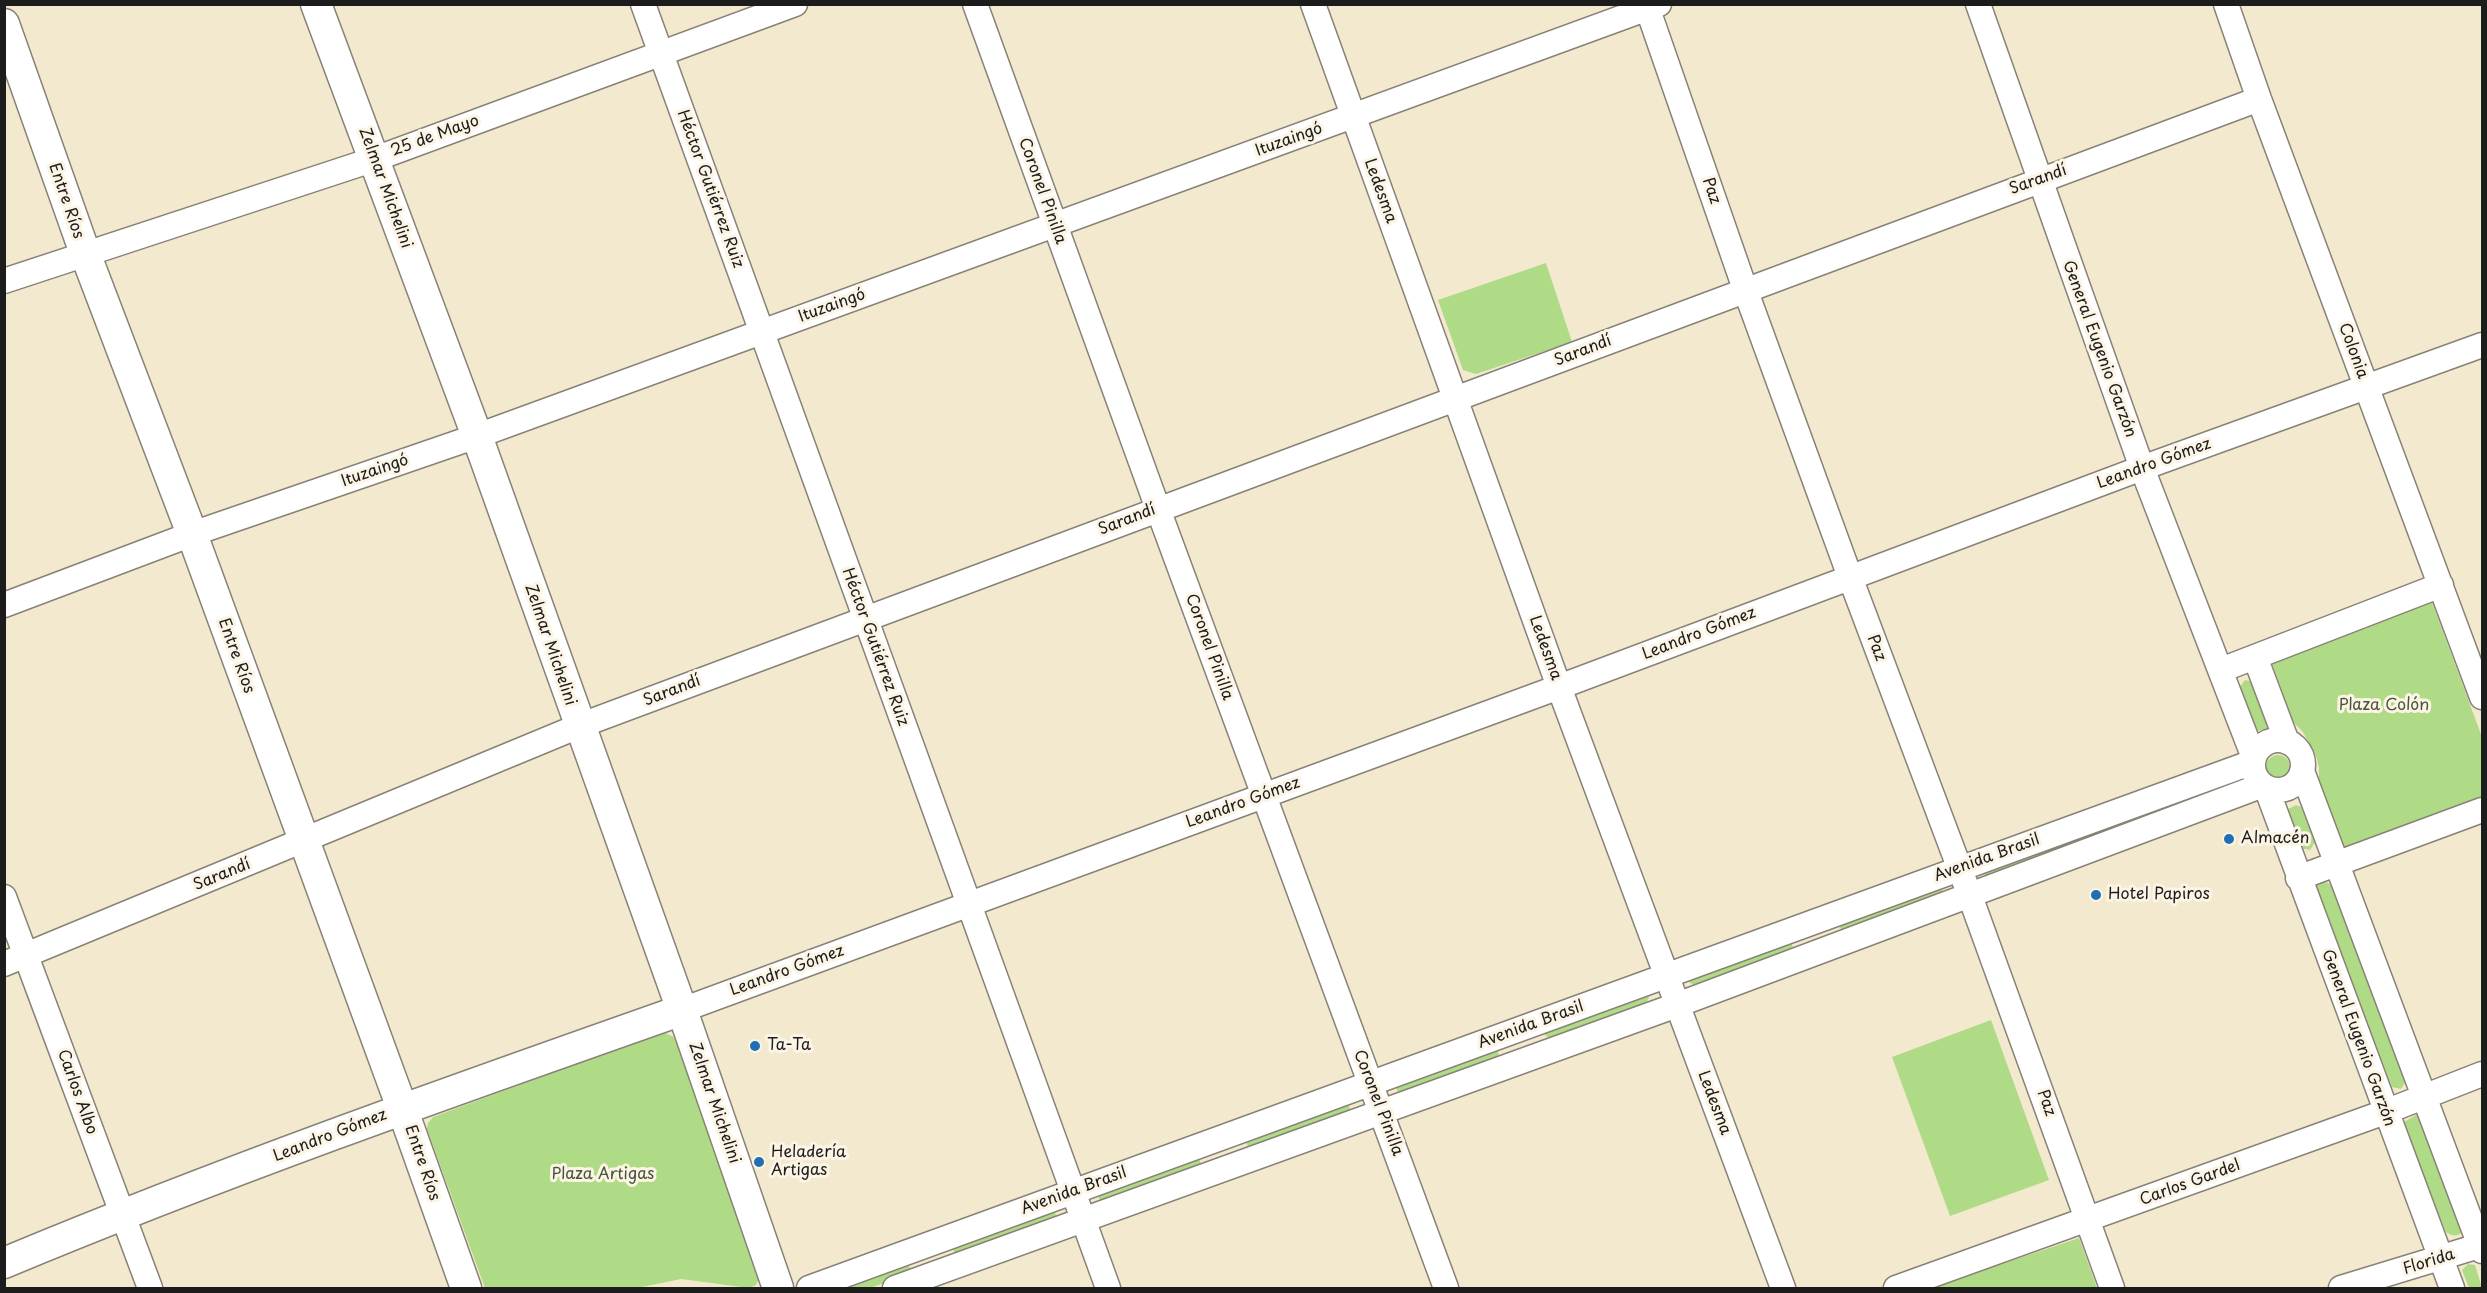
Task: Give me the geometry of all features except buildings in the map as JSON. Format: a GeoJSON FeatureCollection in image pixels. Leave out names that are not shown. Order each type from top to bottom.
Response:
{"type":"FeatureCollection","features":[{"type":"Feature","properties":{"kind":"street","name":"Zelmar Michelini"},"geometry":{"type":"LineString","coordinates":[[316,4],[477,436],[682,1010],[778,1288]]}},
{"type":"Feature","properties":{"kind":"street","name":"Héctor Gutiérrez Ruiz"},"geometry":{"type":"LineString","coordinates":[[643,4],[1108,1288]]}},
{"type":"Feature","properties":{"kind":"street","name":"25 de Mayo"},"geometry":{"type":"LineString","coordinates":[[4,281],[375,159],[795,4]]}},
{"type":"Feature","properties":{"kind":"street","name":"Coronel Pinilla"},"geometry":{"type":"LineString","coordinates":[[975,4],[1158,509],[1446,1288]]}},
{"type":"Feature","properties":{"kind":"street","name":"Ledesma"},"geometry":{"type":"LineString","coordinates":[[1313,4],[1559,687],[1784,1288]]}},
{"type":"Feature","properties":{"kind":"street","name":"General Eugenio Garzón"},"geometry":{"type":"LineString","coordinates":[[1978,4],[2142,468],[2221,670],[2253,760]]}},
{"type":"Feature","properties":{"kind":"street","name":"Colonia"},"geometry":{"type":"LineString","coordinates":[[2226,4],[2366,387],[2441,585],[2478,673],[2482,697]]}},
{"type":"Feature","properties":{"kind":"street","name":"Ituzaingó"},"geometry":{"type":"LineString","coordinates":[[4,605],[192,534],[477,436],[1354,117],[1651,6]]}},
{"type":"Feature","properties":{"kind":"street","name":"Paz"},"geometry":{"type":"LineString","coordinates":[[1651,6],[1745,289],[1970,896],[2112,1288]]}},
{"type":"Feature","properties":{"kind":"street","name":"Entre Ríos"},"geometry":{"type":"LineString","coordinates":[[4,24],[85,253],[192,534],[466,1288]]}},
{"type":"Feature","properties":{"kind":"street","name":"Sarandí"},"geometry":{"type":"LineString","coordinates":[[15,960],[579,726],[2259,99]]}},
{"type":"Feature","properties":{"kind":"street","name":"Leandro Gómez"},"geometry":{"type":"LineString","coordinates":[[4,1263],[122,1214],[402,1108],[682,1010],[1559,687],[2142,468],[2482,345]]}},
{"type":"Feature","properties":{"kind":"street"},"geometry":{"type":"LineString","coordinates":[[2221,670],[2441,585]]}},
{"type":"Feature","properties":{"kind":"street"},"geometry":{"type":"LineString","coordinates":[[2255,657],[2287,742],[2300,754],[2302,771],[2336,864],[2482,1247]]}},
{"type":"Feature","properties":{"kind":"street"},"geometry":{"type":"LineString","coordinates":[[2287,742],[2277,740],[2259,749],[2253,760],[2257,779],[2274,790],[2283,789],[2298,779],[2302,771]]}},
{"type":"Feature","properties":{"kind":"street","name":"Avenida Brasil"},"geometry":{"type":"LineString","coordinates":[[809,1288],[2253,760]]}},
{"type":"Feature","properties":{"kind":"street","name":"General Eugenio Garzón"},"geometry":{"type":"LineString","coordinates":[[2265,786],[2452,1288]]}},
{"type":"Feature","properties":{"kind":"street","name":"Avenida Brasil"},"geometry":{"type":"LineString","coordinates":[[895,1288],[1677,1005],[2265,786]]}},
{"type":"Feature","properties":{"kind":"street"},"geometry":{"type":"LineString","coordinates":[[2298,878],[2482,810]]}},
{"type":"Feature","properties":{"kind":"street","name":"Carlos Albo"},"geometry":{"type":"LineString","coordinates":[[4,897],[15,960],[122,1214],[150,1288]]}},
{"type":"Feature","properties":{"kind":"street","name":"Carlos Gardel"},"geometry":{"type":"LineString","coordinates":[[1896,1288],[2385,1112],[2482,1074]]}},
{"type":"Feature","properties":{"kind":"street","name":"Florida"},"geometry":{"type":"LineString","coordinates":[[2341,1288],[2482,1247]]}},
{"type":"Feature","properties":{"kind":"green space"},"geometry":{"type":"Polygon","coordinates":[[[1546,263],[1572,342],[1476,374],[1463,370],[1438,300],[1546,263]]]}},
{"type":"Feature","properties":{"kind":"green space","name":"Plaza Colón"},"geometry":{"type":"Polygon","coordinates":[[[2430,597],[2482,737],[2482,797],[2342,850],[2319,790],[2319,768],[2316,756],[2303,732],[2294,723],[2271,661],[2430,597]]]}},
{"type":"Feature","properties":{"kind":"green space"},"geometry":{"type":"Polygon","coordinates":[[[2245,680],[2254,682],[2269,724],[2265,731],[2256,730],[2239,688],[2245,680]]]}},
{"type":"Feature","properties":{"kind":"green space"},"geometry":{"type":"Polygon","coordinates":[[[2278,755],[2283,756],[2289,762],[2289,772],[2283,778],[2278,779],[2273,778],[2267,772],[2266,767],[2267,762],[2273,756],[2278,755]]]}},
{"type":"Feature","properties":{"kind":"green space"},"geometry":{"type":"Polygon","coordinates":[[[2296,805],[2301,807],[2315,842],[2310,850],[2300,848],[2287,814],[2288,809],[2296,805]]]}},
{"type":"Feature","properties":{"kind":"green space"},"geometry":{"type":"Polygon","coordinates":[[[2085,834],[2087,840],[1986,877],[1983,871],[2085,834]]]}},
{"type":"Feature","properties":{"kind":"green space"},"geometry":{"type":"Polygon","coordinates":[[[2325,882],[2331,884],[2406,1081],[2401,1089],[2392,1087],[2316,890],[2317,884],[2325,882]]]}},
{"type":"Feature","properties":{"kind":"green space"},"geometry":{"type":"Polygon","coordinates":[[[1941,886],[1943,893],[1845,932],[1839,927],[1839,924],[1941,886]]]}},
{"type":"Feature","properties":{"kind":"green space"},"geometry":{"type":"Polygon","coordinates":[[[1791,941],[1793,948],[1791,951],[1695,986],[1689,982],[1690,979],[1791,941]]]}},
{"type":"Feature","properties":{"kind":"green space"},"geometry":{"type":"Polygon","coordinates":[[[1646,994],[1649,997],[1646,1004],[1550,1039],[1545,1035],[1545,1032],[1646,994]]]}},
{"type":"Feature","properties":{"kind":"green space"},"geometry":{"type":"Polygon","coordinates":[[[1991,1020],[2049,1180],[1950,1216],[1892,1057],[1991,1020]]]}},
{"type":"Feature","properties":{"kind":"green space","name":"Plaza Artigas"},"geometry":{"type":"Polygon","coordinates":[[[663,1032],[674,1037],[761,1274],[756,1285],[749,1288],[681,1279],[637,1288],[485,1288],[427,1129],[428,1123],[433,1117],[663,1032]]]}},
{"type":"Feature","properties":{"kind":"green space"},"geometry":{"type":"Polygon","coordinates":[[[1497,1049],[1499,1055],[1497,1059],[1401,1094],[1398,1093],[1396,1087],[1497,1049]]]}},
{"type":"Feature","properties":{"kind":"green space"},"geometry":{"type":"Polygon","coordinates":[[[1348,1103],[1350,1109],[1348,1113],[1252,1148],[1248,1147],[1246,1141],[1348,1103]]]}},
{"type":"Feature","properties":{"kind":"green space"},"geometry":{"type":"Polygon","coordinates":[[[2416,1115],[2420,1116],[2462,1228],[2461,1233],[2457,1235],[2446,1232],[2402,1123],[2416,1115]]]}},
{"type":"Feature","properties":{"kind":"green space"},"geometry":{"type":"Polygon","coordinates":[[[1199,1158],[1200,1168],[1100,1201],[1098,1195],[1199,1158]]]}},
{"type":"Feature","properties":{"kind":"green space"},"geometry":{"type":"Polygon","coordinates":[[[1054,1211],[1057,1217],[955,1255],[953,1249],[955,1245],[1054,1211]]]}},
{"type":"Feature","properties":{"kind":"green space"},"geometry":{"type":"Polygon","coordinates":[[[2079,1238],[2097,1288],[1931,1288],[2079,1238]]]}},
{"type":"Feature","properties":{"kind":"green space"},"geometry":{"type":"Polygon","coordinates":[[[908,1264],[911,1270],[909,1274],[870,1288],[835,1288],[908,1264]]]}},
{"type":"Feature","properties":{"kind":"green space"},"geometry":{"type":"Polygon","coordinates":[[[2468,1264],[2475,1265],[2482,1288],[2469,1288],[2462,1270],[2468,1264]]]}},
{"type":"Feature","properties":{"kind":"place","name":"Almacén"},"geometry":{"type":"Point","coordinates":[2229,839]}},
{"type":"Feature","properties":{"kind":"place","name":"Hotel Papiros"},"geometry":{"type":"Point","coordinates":[2096,895]}},
{"type":"Feature","properties":{"kind":"place","name":"Ta-Ta"},"geometry":{"type":"Point","coordinates":[755,1046]}},
{"type":"Feature","properties":{"kind":"place","name":"Heladería Artigas"},"geometry":{"type":"Point","coordinates":[759,1162]}}]}
